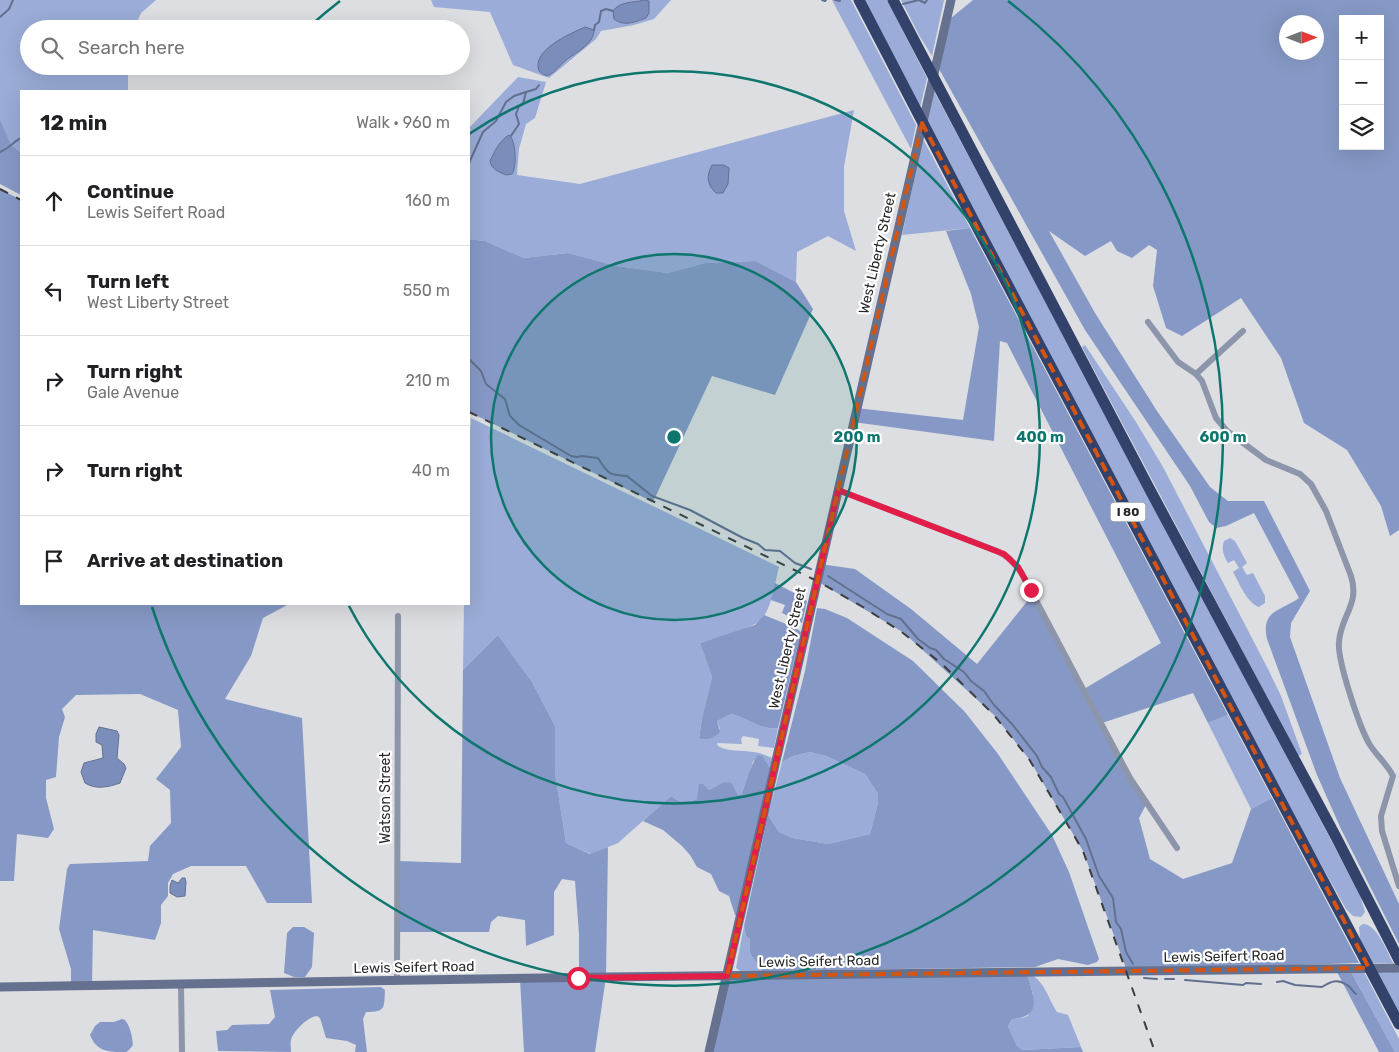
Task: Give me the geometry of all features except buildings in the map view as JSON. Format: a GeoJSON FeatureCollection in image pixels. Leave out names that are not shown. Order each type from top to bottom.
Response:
{"type":"FeatureCollection","features":[{"type":"Feature","properties":{"kind":"highway","name":"I 80"},"geometry":{"type":"LineString","coordinates":[[859,0],[1399,1024]]}},
{"type":"Feature","properties":{"kind":"highway","name":"I 80"},"geometry":{"type":"LineString","coordinates":[[893,0],[1141,472],[1336,837],[1399,960]]}},
{"type":"Feature","properties":{"kind":"street","name":"West Liberty Street"},"geometry":{"type":"LineString","coordinates":[[709,1052],[950,0]]}},
{"type":"Feature","properties":{"kind":"street"},"geometry":{"type":"LineString","coordinates":[[1148,322],[1178,362],[1196,374],[1203,384],[1216,418],[1227,431],[1266,460],[1304,476],[1322,501],[1354,586],[1352,605],[1341,630],[1339,641],[1340,657],[1365,736],[1396,774],[1382,816],[1382,831],[1399,886]]}},
{"type":"Feature","properties":{"kind":"street"},"geometry":{"type":"LineString","coordinates":[[1196,374],[1243,331]]}},
{"type":"Feature","properties":{"kind":"street"},"geometry":{"type":"LineString","coordinates":[[838,490],[997,551],[1012,561],[1021,572],[1130,778],[1177,848]]}},
{"type":"Feature","properties":{"kind":"street","name":"Watson Street"},"geometry":{"type":"LineString","coordinates":[[397,980],[398,616]]}},
{"type":"Feature","properties":{"kind":"street","name":"Lewis Seifert Road"},"geometry":{"type":"LineString","coordinates":[[0,987],[397,980],[1399,968]]}},
{"type":"Feature","properties":{"kind":"street"},"geometry":{"type":"LineString","coordinates":[[181,985],[182,1052]]}},
{"type":"Feature","properties":{"kind":"highlighted area"},"geometry":{"type":"Polygon","coordinates":[[[922,123],[977,227],[1369,968],[727,976],[922,123]]]}},
{"type":"Feature","properties":{"kind":"shaded area"},"geometry":{"type":"Polygon","coordinates":[[[0,0],[156,0],[141,13],[138,20],[20,20],[20,75],[128,75],[128,90],[20,90],[20,152],[11,146],[0,119],[0,0]]]}},
{"type":"Feature","properties":{"kind":"shaded area"},"geometry":{"type":"Polygon","coordinates":[[[431,0],[671,0],[654,19],[601,31],[596,39],[549,78],[513,65],[490,12],[434,7],[431,0]]]}},
{"type":"Feature","properties":{"kind":"shaded area"},"geometry":{"type":"Polygon","coordinates":[[[644,0],[649,1],[649,13],[646,18],[626,23],[614,19],[613,11],[619,5],[644,0]]]}},
{"type":"Feature","properties":{"kind":"shaded area"},"geometry":{"type":"Polygon","coordinates":[[[832,0],[851,0],[916,125],[911,149],[832,0]]]}},
{"type":"Feature","properties":{"kind":"shaded area"},"geometry":{"type":"Polygon","coordinates":[[[864,0],[887,0],[927,78],[920,108],[864,0]]]}},
{"type":"Feature","properties":{"kind":"shaded area"},"geometry":{"type":"Polygon","coordinates":[[[901,0],[944,0],[932,56],[919,35],[901,0]]]}},
{"type":"Feature","properties":{"kind":"shaded area"},"geometry":{"type":"Polygon","coordinates":[[[973,0],[1399,0],[1399,530],[1390,536],[1381,506],[1347,450],[1304,423],[1281,358],[1241,298],[1182,336],[1166,328],[1153,286],[1157,250],[1149,245],[1132,258],[1117,251],[1111,241],[1085,256],[1049,231],[1095,313],[1157,411],[1210,487],[1228,501],[1264,501],[1310,591],[1291,623],[1290,637],[1340,778],[1399,904],[1399,944],[1341,829],[1317,775],[1267,639],[1266,629],[1269,617],[1299,598],[1254,513],[1226,526],[1216,528],[1209,522],[1190,486],[1085,330],[939,69],[951,18],[973,0]]]}},
{"type":"Feature","properties":{"kind":"shaded area"},"geometry":{"type":"Polygon","coordinates":[[[585,27],[594,30],[591,40],[583,48],[549,75],[539,71],[538,63],[546,50],[562,38],[585,27]]]}},
{"type":"Feature","properties":{"kind":"shaded area"},"geometry":{"type":"Polygon","coordinates":[[[518,77],[546,82],[535,118],[526,124],[519,149],[517,175],[580,184],[854,110],[844,167],[844,211],[856,251],[828,236],[797,252],[796,282],[756,261],[705,263],[668,273],[617,266],[568,253],[524,258],[485,241],[470,239],[470,127],[518,77]]]}},
{"type":"Feature","properties":{"kind":"shaded area"},"geometry":{"type":"Polygon","coordinates":[[[934,91],[1360,895],[1365,912],[1361,917],[1353,916],[1346,909],[1290,809],[927,124],[934,91]]]}},
{"type":"Feature","properties":{"kind":"shaded area"},"geometry":{"type":"Polygon","coordinates":[[[0,119],[11,145],[20,152],[20,194],[0,184],[0,119]]]}},
{"type":"Feature","properties":{"kind":"shaded area"},"geometry":{"type":"Polygon","coordinates":[[[509,135],[513,142],[515,160],[514,171],[512,174],[506,175],[494,168],[490,161],[500,143],[509,135]]]}},
{"type":"Feature","properties":{"kind":"shaded area"},"geometry":{"type":"Polygon","coordinates":[[[923,139],[970,228],[902,235],[923,139]]]}},
{"type":"Feature","properties":{"kind":"shaded area"},"geometry":{"type":"Polygon","coordinates":[[[712,165],[724,165],[729,168],[728,184],[723,193],[716,193],[709,184],[708,177],[712,165]]]}},
{"type":"Feature","properties":{"kind":"shaded area"},"geometry":{"type":"Polygon","coordinates":[[[0,189],[20,199],[20,605],[287,605],[263,618],[251,656],[225,699],[302,718],[312,903],[267,903],[246,866],[191,866],[173,874],[168,883],[168,896],[161,905],[161,923],[155,940],[93,930],[92,986],[71,986],[71,969],[59,929],[67,869],[70,864],[148,861],[150,846],[171,823],[170,790],[156,779],[181,747],[178,710],[140,694],[76,695],[62,709],[65,717],[59,737],[56,777],[46,780],[46,798],[54,829],[48,838],[17,834],[14,881],[0,881],[0,189]]]}},
{"type":"Feature","properties":{"kind":"shaded area"},"geometry":{"type":"Polygon","coordinates":[[[970,228],[1228,715],[1208,723],[1193,693],[1102,723],[1147,803],[1139,818],[1150,859],[1183,879],[1232,863],[1251,809],[1272,798],[1359,963],[1127,971],[1083,851],[1029,759],[994,715],[904,633],[817,581],[820,564],[855,569],[911,609],[977,664],[1033,594],[1084,689],[1161,643],[1007,343],[1000,341],[994,441],[853,422],[856,408],[963,420],[979,327],[971,294],[946,231],[970,228]]]}},
{"type":"Feature","properties":{"kind":"shaded area"},"geometry":{"type":"Polygon","coordinates":[[[470,239],[485,241],[524,258],[568,253],[617,266],[668,273],[705,263],[756,261],[796,282],[813,309],[775,395],[712,376],[653,502],[470,412],[470,239]]]}},
{"type":"Feature","properties":{"kind":"shaded area"},"geometry":{"type":"Polygon","coordinates":[[[1085,345],[1163,467],[1268,669],[1281,696],[1302,754],[1298,756],[1082,347],[1085,345]]]}},
{"type":"Feature","properties":{"kind":"shaded area"},"geometry":{"type":"Polygon","coordinates":[[[471,418],[779,567],[770,605],[759,621],[735,633],[700,643],[712,677],[699,738],[720,729],[717,721],[731,714],[759,726],[778,728],[774,748],[758,746],[759,739],[743,736],[741,739],[742,744],[717,743],[718,746],[726,749],[756,752],[772,758],[770,768],[763,756],[753,761],[749,777],[741,795],[738,795],[732,783],[720,784],[709,790],[703,785],[697,799],[693,801],[684,802],[671,796],[618,843],[591,854],[566,843],[555,773],[555,726],[532,682],[498,635],[463,670],[464,605],[470,605],[471,418]]]}},
{"type":"Feature","properties":{"kind":"shaded area"},"geometry":{"type":"Polygon","coordinates":[[[1230,538],[1235,541],[1247,563],[1242,567],[1247,575],[1253,573],[1265,596],[1265,603],[1259,607],[1254,605],[1247,597],[1233,572],[1239,568],[1234,560],[1228,563],[1224,555],[1224,541],[1230,538]]]}},
{"type":"Feature","properties":{"kind":"shaded area"},"geometry":{"type":"Polygon","coordinates":[[[775,583],[807,601],[802,623],[782,613],[785,605],[771,600],[775,583]]]}},
{"type":"Feature","properties":{"kind":"shaded area"},"geometry":{"type":"Polygon","coordinates":[[[817,608],[825,609],[847,618],[913,661],[965,712],[998,754],[1052,835],[1069,872],[1099,959],[1097,962],[1088,965],[1058,959],[1035,967],[762,971],[751,954],[750,940],[746,936],[744,926],[768,815],[779,832],[793,838],[828,844],[870,834],[878,803],[878,794],[865,774],[826,756],[810,752],[793,756],[782,762],[805,671],[817,608]]]}},
{"type":"Feature","properties":{"kind":"shaded area"},"geometry":{"type":"Polygon","coordinates":[[[764,615],[796,628],[801,632],[778,728],[759,726],[731,714],[717,721],[720,732],[713,738],[699,738],[712,677],[700,643],[755,625],[764,615]]]}},
{"type":"Feature","properties":{"kind":"shaded area"},"geometry":{"type":"Polygon","coordinates":[[[498,635],[532,682],[555,726],[555,773],[566,843],[590,854],[608,847],[606,977],[595,1052],[524,1052],[520,979],[579,978],[579,934],[575,881],[562,879],[554,892],[554,935],[526,946],[525,920],[498,916],[491,922],[489,932],[397,932],[397,861],[461,863],[463,670],[498,635]]]}},
{"type":"Feature","properties":{"kind":"shaded area"},"geometry":{"type":"Polygon","coordinates":[[[1228,715],[1272,798],[1251,809],[1208,723],[1228,715]]]}},
{"type":"Feature","properties":{"kind":"shaded area"},"geometry":{"type":"Polygon","coordinates":[[[99,727],[117,731],[119,735],[117,758],[126,768],[120,783],[111,786],[94,787],[85,783],[81,772],[84,763],[103,758],[102,745],[96,742],[96,734],[99,727]]]}},
{"type":"Feature","properties":{"kind":"shaded area"},"geometry":{"type":"Polygon","coordinates":[[[810,752],[826,756],[865,774],[878,794],[878,803],[870,834],[828,844],[793,838],[779,832],[768,815],[782,762],[793,756],[810,752]]]}},
{"type":"Feature","properties":{"kind":"shaded area"},"geometry":{"type":"Polygon","coordinates":[[[758,755],[763,756],[770,768],[737,915],[735,915],[729,896],[719,891],[711,874],[697,867],[682,846],[663,830],[643,821],[671,796],[684,802],[697,799],[699,784],[703,784],[709,790],[729,782],[732,783],[738,795],[741,795],[758,755]]]}},
{"type":"Feature","properties":{"kind":"shaded area"},"geometry":{"type":"Polygon","coordinates":[[[182,878],[185,878],[186,882],[185,896],[177,897],[170,893],[170,886],[172,880],[178,883],[182,878]]]}},
{"type":"Feature","properties":{"kind":"shaded area"},"geometry":{"type":"Polygon","coordinates":[[[1363,924],[1368,925],[1377,933],[1393,963],[1372,963],[1360,939],[1359,927],[1363,924]]]}},
{"type":"Feature","properties":{"kind":"shaded area"},"geometry":{"type":"Polygon","coordinates":[[[744,926],[746,936],[750,940],[751,955],[762,971],[742,972],[736,968],[744,926]]]}},
{"type":"Feature","properties":{"kind":"shaded area"},"geometry":{"type":"Polygon","coordinates":[[[293,927],[304,927],[314,933],[312,967],[305,977],[294,977],[284,973],[287,933],[293,927]]]}},
{"type":"Feature","properties":{"kind":"shaded area"},"geometry":{"type":"Polygon","coordinates":[[[1375,971],[1398,971],[1399,1016],[1375,971]]]}},
{"type":"Feature","properties":{"kind":"shaded area"},"geometry":{"type":"Polygon","coordinates":[[[1027,972],[1042,984],[1057,1012],[1068,1015],[1081,1047],[1021,1050],[1017,1046],[1008,1026],[1012,1019],[1028,1016],[1033,994],[1027,972]]]}},
{"type":"Feature","properties":{"kind":"shaded area"},"geometry":{"type":"Polygon","coordinates":[[[1027,972],[1033,996],[1033,1009],[1029,1014],[1012,1019],[1008,1026],[1017,1046],[1022,1050],[1081,1047],[1083,1052],[709,1052],[727,976],[1027,972]]]}},
{"type":"Feature","properties":{"kind":"shaded area"},"geometry":{"type":"Polygon","coordinates":[[[1337,972],[1351,972],[1395,1052],[1379,1052],[1337,972]]]}},
{"type":"Feature","properties":{"kind":"shaded area"},"geometry":{"type":"Polygon","coordinates":[[[1351,972],[1364,972],[1399,1039],[1399,1052],[1395,1052],[1351,972]]]}},
{"type":"Feature","properties":{"kind":"shaded area"},"geometry":{"type":"Polygon","coordinates":[[[381,987],[385,990],[383,1008],[377,1011],[366,1012],[363,1019],[367,1052],[355,1052],[356,1045],[347,1041],[326,1038],[320,1018],[317,1016],[306,1021],[292,1036],[291,1052],[218,1051],[216,1031],[227,1030],[232,1025],[269,1024],[275,1017],[270,990],[381,987]]]}},
{"type":"Feature","properties":{"kind":"shaded area"},"geometry":{"type":"Polygon","coordinates":[[[122,1019],[127,1023],[132,1035],[133,1045],[129,1050],[126,1052],[109,1051],[96,1045],[90,1035],[95,1026],[100,1022],[114,1022],[122,1019]]]}},
{"type":"Feature","properties":{"kind":"waterway"},"geometry":{"type":"LineString","coordinates":[[0,17],[9,9],[13,0]]}},
{"type":"Feature","properties":{"kind":"waterway"},"geometry":{"type":"LineString","coordinates":[[822,0],[826,0]]}},
{"type":"Feature","properties":{"kind":"waterway"},"geometry":{"type":"LineString","coordinates":[[835,0],[840,1]]}},
{"type":"Feature","properties":{"kind":"waterway"},"geometry":{"type":"LineString","coordinates":[[903,4],[919,0],[925,3],[927,0]]}},
{"type":"Feature","properties":{"kind":"waterway"},"geometry":{"type":"LineString","coordinates":[[594,30],[595,25],[599,22],[601,11],[606,9],[613,11]]}},
{"type":"Feature","properties":{"kind":"waterway"},"geometry":{"type":"LineString","coordinates":[[511,136],[519,124],[516,114],[519,106],[523,104],[526,92],[536,89],[539,85]]}},
{"type":"Feature","properties":{"kind":"waterway"},"geometry":{"type":"LineString","coordinates":[[470,161],[483,132],[496,121],[506,102],[514,96],[526,92]]}},
{"type":"Feature","properties":{"kind":"waterway"},"geometry":{"type":"LineString","coordinates":[[0,152],[20,139]]}},
{"type":"Feature","properties":{"kind":"waterway"},"geometry":{"type":"LineString","coordinates":[[470,360],[481,371],[486,384],[505,399],[510,416],[519,425],[571,456],[598,458],[610,473],[627,476],[652,496],[690,510],[758,544],[765,550],[780,551],[795,563],[811,569]]}},
{"type":"Feature","properties":{"kind":"waterway"},"geometry":{"type":"LineString","coordinates":[[828,576],[887,614],[901,619],[918,639],[936,650],[944,659],[964,672],[971,681],[984,691],[1012,724],[1051,777],[1086,839],[1099,876],[1113,898],[1116,922],[1121,929],[1126,952],[1133,964]]}},
{"type":"Feature","properties":{"kind":"waterway"},"geometry":{"type":"LineString","coordinates":[[1144,978],[1157,979]]}},
{"type":"Feature","properties":{"kind":"waterway"},"geometry":{"type":"LineString","coordinates":[[1165,979],[1174,979]]}},
{"type":"Feature","properties":{"kind":"waterway"},"geometry":{"type":"LineString","coordinates":[[1185,980],[1243,985],[1246,983],[1261,984]]}},
{"type":"Feature","properties":{"kind":"waterway"},"geometry":{"type":"LineString","coordinates":[[1277,982],[1283,981],[1295,985],[1322,987],[1337,981],[1348,986],[1356,994]]}},
{"type":"Feature","properties":{"kind":"railway"},"geometry":{"type":"LineString","coordinates":[[0,189],[20,199]]}},
{"type":"Feature","properties":{"kind":"railway"},"geometry":{"type":"LineString","coordinates":[[470,412],[817,581],[863,607],[903,633],[942,664],[994,715],[1029,759],[1083,851],[1155,1052]]}},
{"type":"Feature","properties":{"kind":"route"},"geometry":{"type":"LineString","coordinates":[[578,978],[727,976],[838,490],[1004,554],[1018,567],[1031,590]]}}]}
